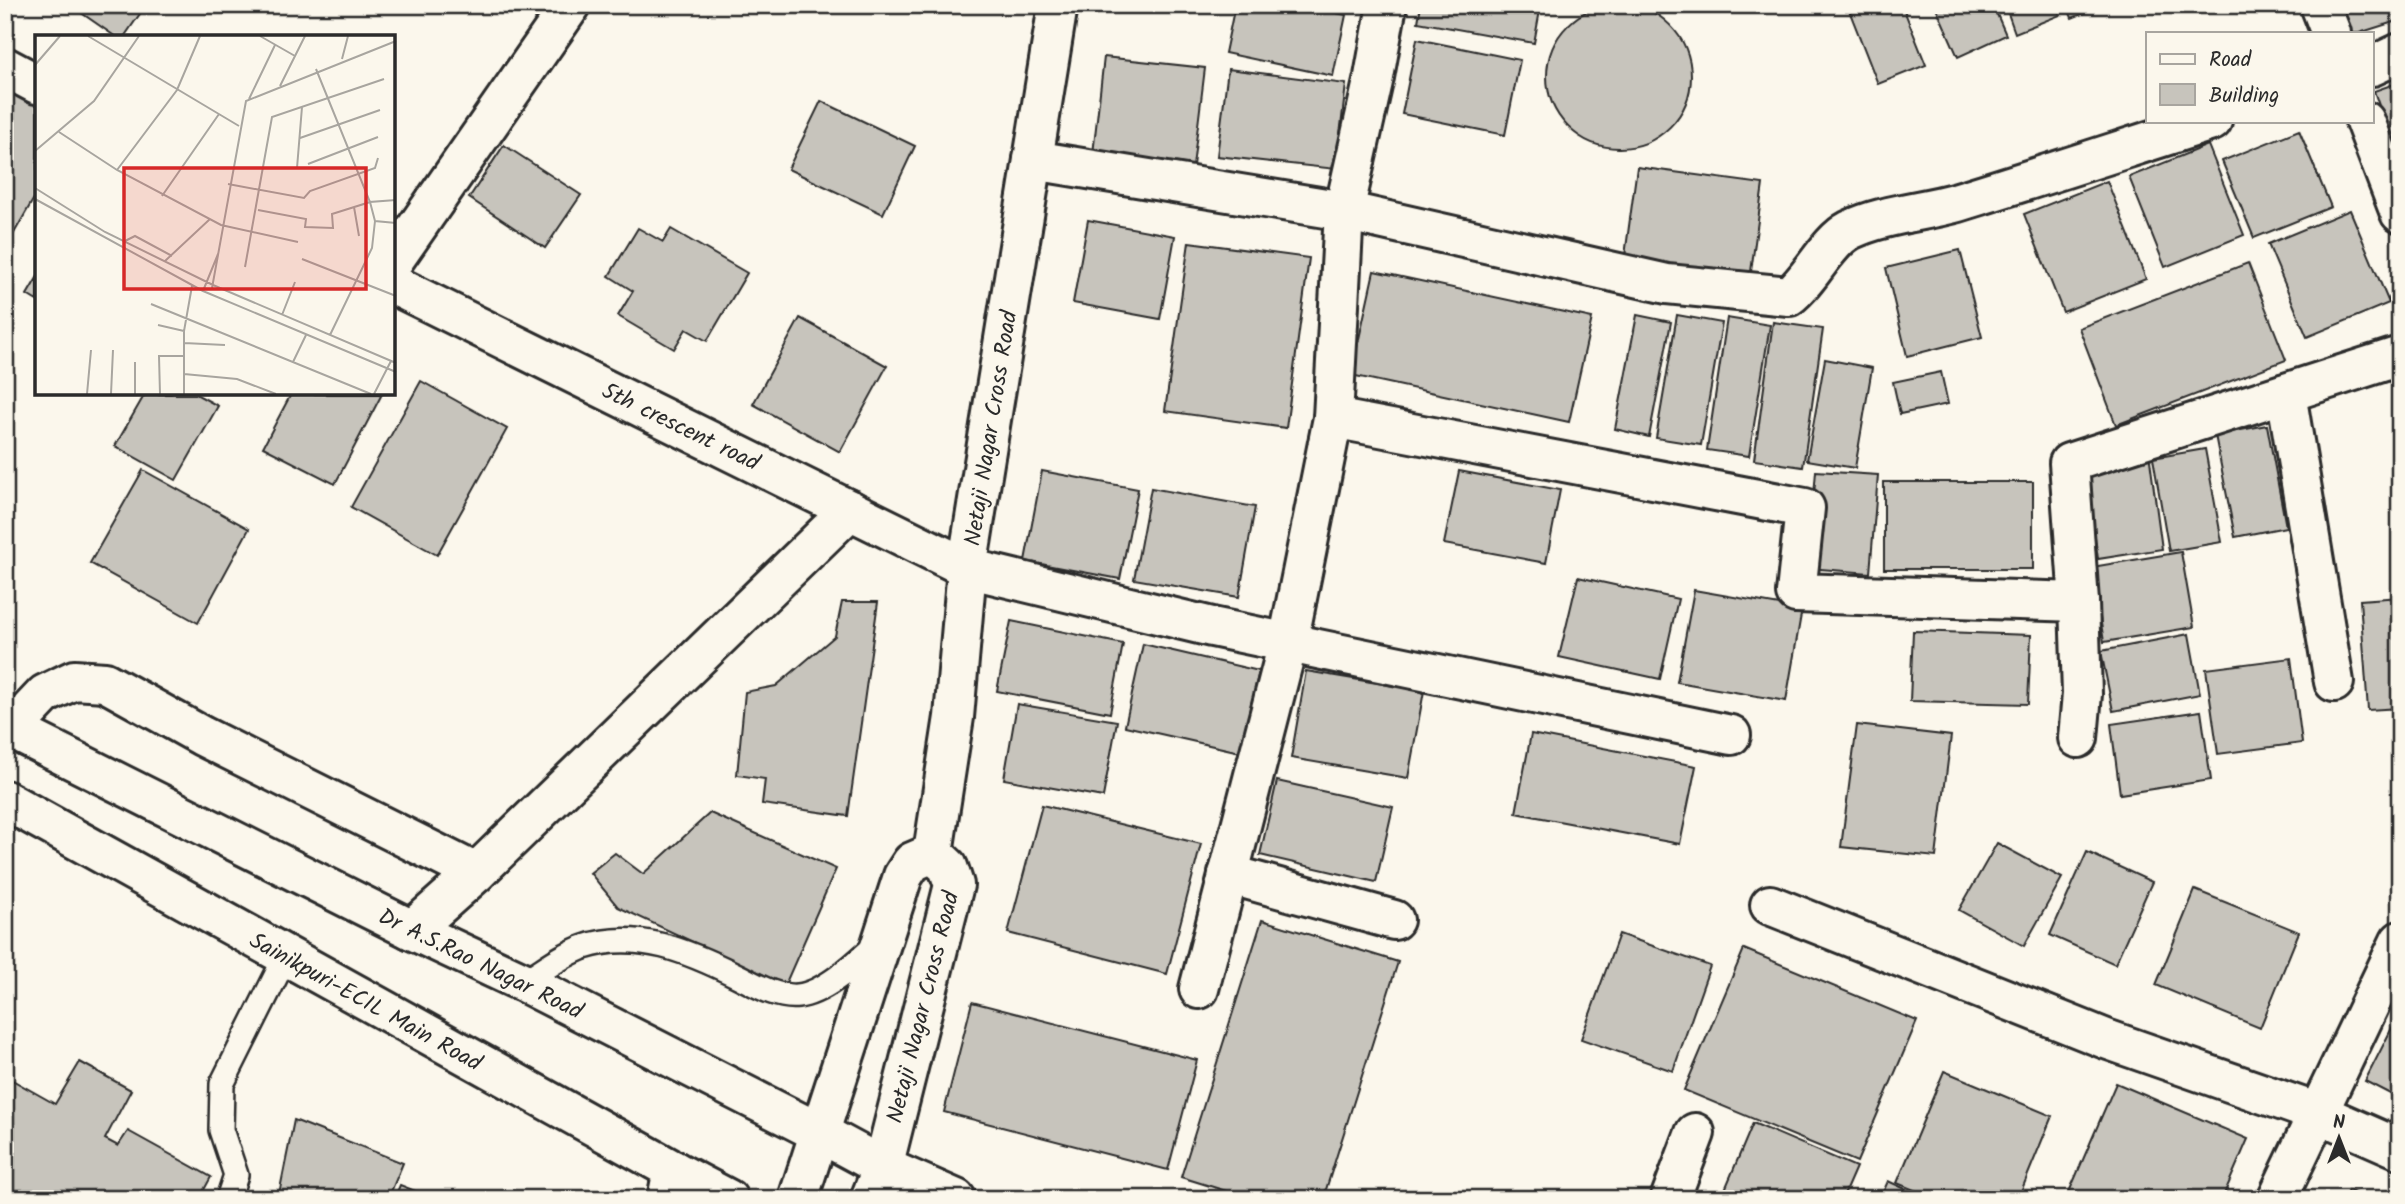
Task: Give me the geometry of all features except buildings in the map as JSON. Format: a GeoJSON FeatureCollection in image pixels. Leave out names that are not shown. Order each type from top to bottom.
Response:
{"type":"FeatureCollection","features":[{"type":"Feature","properties":{"kind":"street"},"geometry":{"type":"LineString","coordinates":[[396,257],[571,5]]}},
{"type":"Feature","properties":{"kind":"street","name":"Netaji Nagar Cross Road"},"geometry":{"type":"LineString","coordinates":[[876,1183],[954,885],[948,867],[933,853],[954,717],[967,568],[1058,5]]}},
{"type":"Feature","properties":{"kind":"street"},"geometry":{"type":"LineString","coordinates":[[1199,989],[1289,643],[1333,418],[1344,211],[1387,5]]}},
{"type":"Feature","properties":{"kind":"street"},"geometry":{"type":"LineString","coordinates":[[2320,5],[2331,32]]}},
{"type":"Feature","properties":{"kind":"street"},"geometry":{"type":"LineString","coordinates":[[2374,65],[2400,53]]}},
{"type":"Feature","properties":{"kind":"street"},"geometry":{"type":"LineString","coordinates":[[5,66],[35,83]]}},
{"type":"Feature","properties":{"kind":"street"},"geometry":{"type":"LineString","coordinates":[[1033,160],[1344,211],[1667,284],[1789,296],[1803,285],[1833,245],[1848,231],[1955,202],[2209,122]]}},
{"type":"Feature","properties":{"kind":"street"},"geometry":{"type":"LineString","coordinates":[[2365,122],[2400,213]]}},
{"type":"Feature","properties":{"kind":"street","name":"5th crescent road"},"geometry":{"type":"LineString","coordinates":[[396,286],[967,568],[1289,643],[1731,735]]}},
{"type":"Feature","properties":{"kind":"street"},"geometry":{"type":"LineString","coordinates":[[2078,738],[2082,694],[2079,601],[2069,463],[2400,356]]}},
{"type":"Feature","properties":{"kind":"street"},"geometry":{"type":"LineString","coordinates":[[2286,393],[2334,682]]}},
{"type":"Feature","properties":{"kind":"street"},"geometry":{"type":"LineString","coordinates":[[1333,418],[1805,508],[1796,593],[2079,601]]}},
{"type":"Feature","properties":{"kind":"street"},"geometry":{"type":"LineString","coordinates":[[412,930],[476,873],[850,510]]}},
{"type":"Feature","properties":{"kind":"street"},"geometry":{"type":"LineString","coordinates":[[9,728],[45,694],[74,680],[105,682],[202,736],[476,873]]}},
{"type":"Feature","properties":{"kind":"street","name":"Dr A.S.Rao Nagar Road"},"geometry":{"type":"LineString","coordinates":[[9,728],[412,930],[523,982],[820,1133],[876,1183],[956,1199]]}},
{"type":"Feature","properties":{"kind":"street","name":"Sainikpuri-ECIL Main Road"},"geometry":{"type":"LineString","coordinates":[[5,800],[286,956],[670,1184],[728,1199]]}},
{"type":"Feature","properties":{"kind":"street"},"geometry":{"type":"LineString","coordinates":[[798,1199],[903,876],[912,862],[933,853]]}},
{"type":"Feature","properties":{"kind":"street"},"geometry":{"type":"LineString","coordinates":[[1228,874],[1394,920]]}},
{"type":"Feature","properties":{"kind":"street"},"geometry":{"type":"LineString","coordinates":[[1770,905],[2106,1039],[2318,1113],[2400,1149]]}},
{"type":"Feature","properties":{"kind":"street"},"geometry":{"type":"LineString","coordinates":[[2277,1199],[2400,940]]}},
{"type":"Feature","properties":{"kind":"street"},"geometry":{"type":"LineString","coordinates":[[1670,1199],[1695,1133]]}},
{"type":"Feature","properties":{"kind":"lane"},"geometry":{"type":"LineString","coordinates":[[523,982],[582,947],[615,940],[655,943],[709,962],[770,992],[785,997],[801,996],[847,971],[880,941]]}},
{"type":"Feature","properties":{"kind":"lane"},"geometry":{"type":"LineString","coordinates":[[228,1199],[236,1175],[221,1130],[222,1084],[286,956]]}}]}
